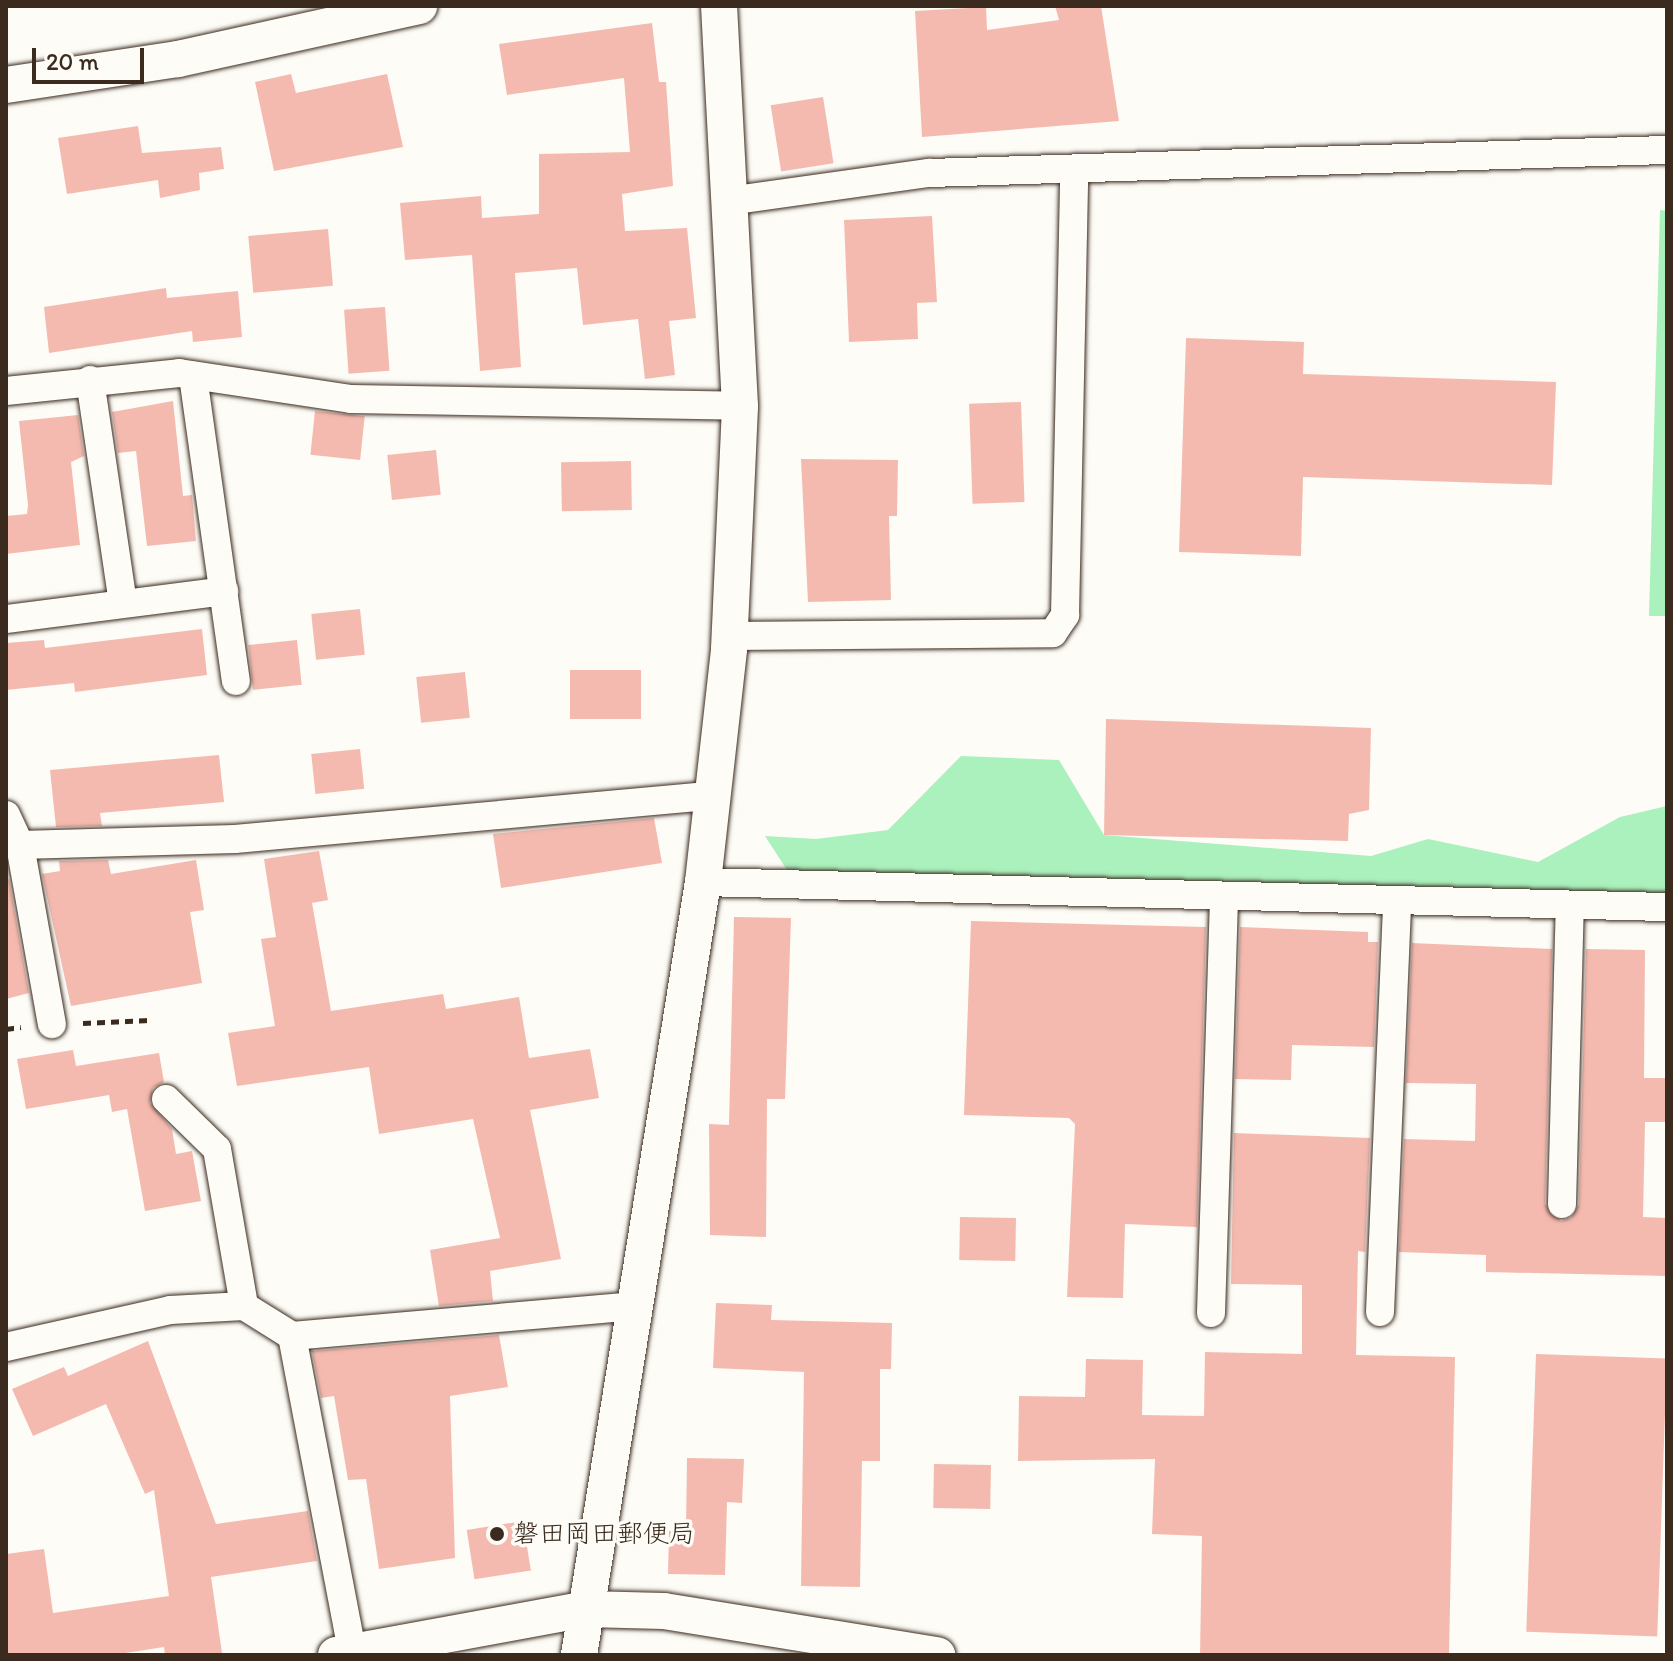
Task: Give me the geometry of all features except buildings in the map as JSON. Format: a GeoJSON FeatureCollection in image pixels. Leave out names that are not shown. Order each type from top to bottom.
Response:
{"type":"FeatureCollection","features":[{"type":"Feature","properties":{"kind":"street"},"geometry":{"type":"LineString","coordinates":[[6,85],[178,59],[419,6]]}},
{"type":"Feature","properties":{"kind":"street"},"geometry":{"type":"LineString","coordinates":[[579,1655],[716,795],[730,636],[740,406],[719,6]]}},
{"type":"Feature","properties":{"kind":"street"},"geometry":{"type":"LineString","coordinates":[[729,201],[929,173],[1667,150]]}},
{"type":"Feature","properties":{"kind":"street"},"geometry":{"type":"LineString","coordinates":[[730,636],[1053,633],[1065,615],[1074,169]]}},
{"type":"Feature","properties":{"kind":"street"},"geometry":{"type":"LineString","coordinates":[[6,391],[90,380],[193,376],[351,399],[740,406]]}},
{"type":"Feature","properties":{"kind":"street"},"geometry":{"type":"LineString","coordinates":[[193,376],[236,681]]}},
{"type":"Feature","properties":{"kind":"street"},"geometry":{"type":"LineString","coordinates":[[90,380],[123,603]]}},
{"type":"Feature","properties":{"kind":"street"},"geometry":{"type":"LineString","coordinates":[[6,619],[224,591]]}},
{"type":"Feature","properties":{"kind":"street"},"geometry":{"type":"LineString","coordinates":[[20,845],[235,839],[716,795]]}},
{"type":"Feature","properties":{"kind":"street"},"geometry":{"type":"LineString","coordinates":[[6,815],[20,845],[52,1024]]}},
{"type":"Feature","properties":{"kind":"street"},"geometry":{"type":"LineString","coordinates":[[703,882],[1667,907]]}},
{"type":"Feature","properties":{"kind":"street"},"geometry":{"type":"LineString","coordinates":[[1211,1313],[1224,896]]}},
{"type":"Feature","properties":{"kind":"street"},"geometry":{"type":"LineString","coordinates":[[1380,1312],[1397,900]]}},
{"type":"Feature","properties":{"kind":"street"},"geometry":{"type":"LineString","coordinates":[[1562,1204],[1570,905]]}},
{"type":"Feature","properties":{"kind":"street"},"geometry":{"type":"LineString","coordinates":[[166,1099],[217,1149],[244,1306]]}},
{"type":"Feature","properties":{"kind":"street"},"geometry":{"type":"LineString","coordinates":[[6,1347],[170,1310],[244,1306],[292,1336],[633,1306]]}},
{"type":"Feature","properties":{"kind":"street"},"geometry":{"type":"LineString","coordinates":[[292,1336],[344,1653],[586,1609],[664,1611],[806,1643],[937,1655]]}},
{"type":"Feature","properties":{"kind":"green space"},"geometry":{"type":"Polygon","coordinates":[[[1660,210],[1667,211],[1667,616],[1649,616],[1660,210]]]}},
{"type":"Feature","properties":{"kind":"green space"},"geometry":{"type":"Polygon","coordinates":[[[961,756],[1059,760],[1104,835],[1371,856],[1428,839],[1538,862],[1620,817],[1667,806],[1667,907],[956,888],[787,870],[765,836],[816,839],[888,830],[961,756]]]}},
{"type":"Feature","properties":{"kind":"place","name":"磐田岡田郵便局"},"geometry":{"type":"Point","coordinates":[497,1534]}}]}
